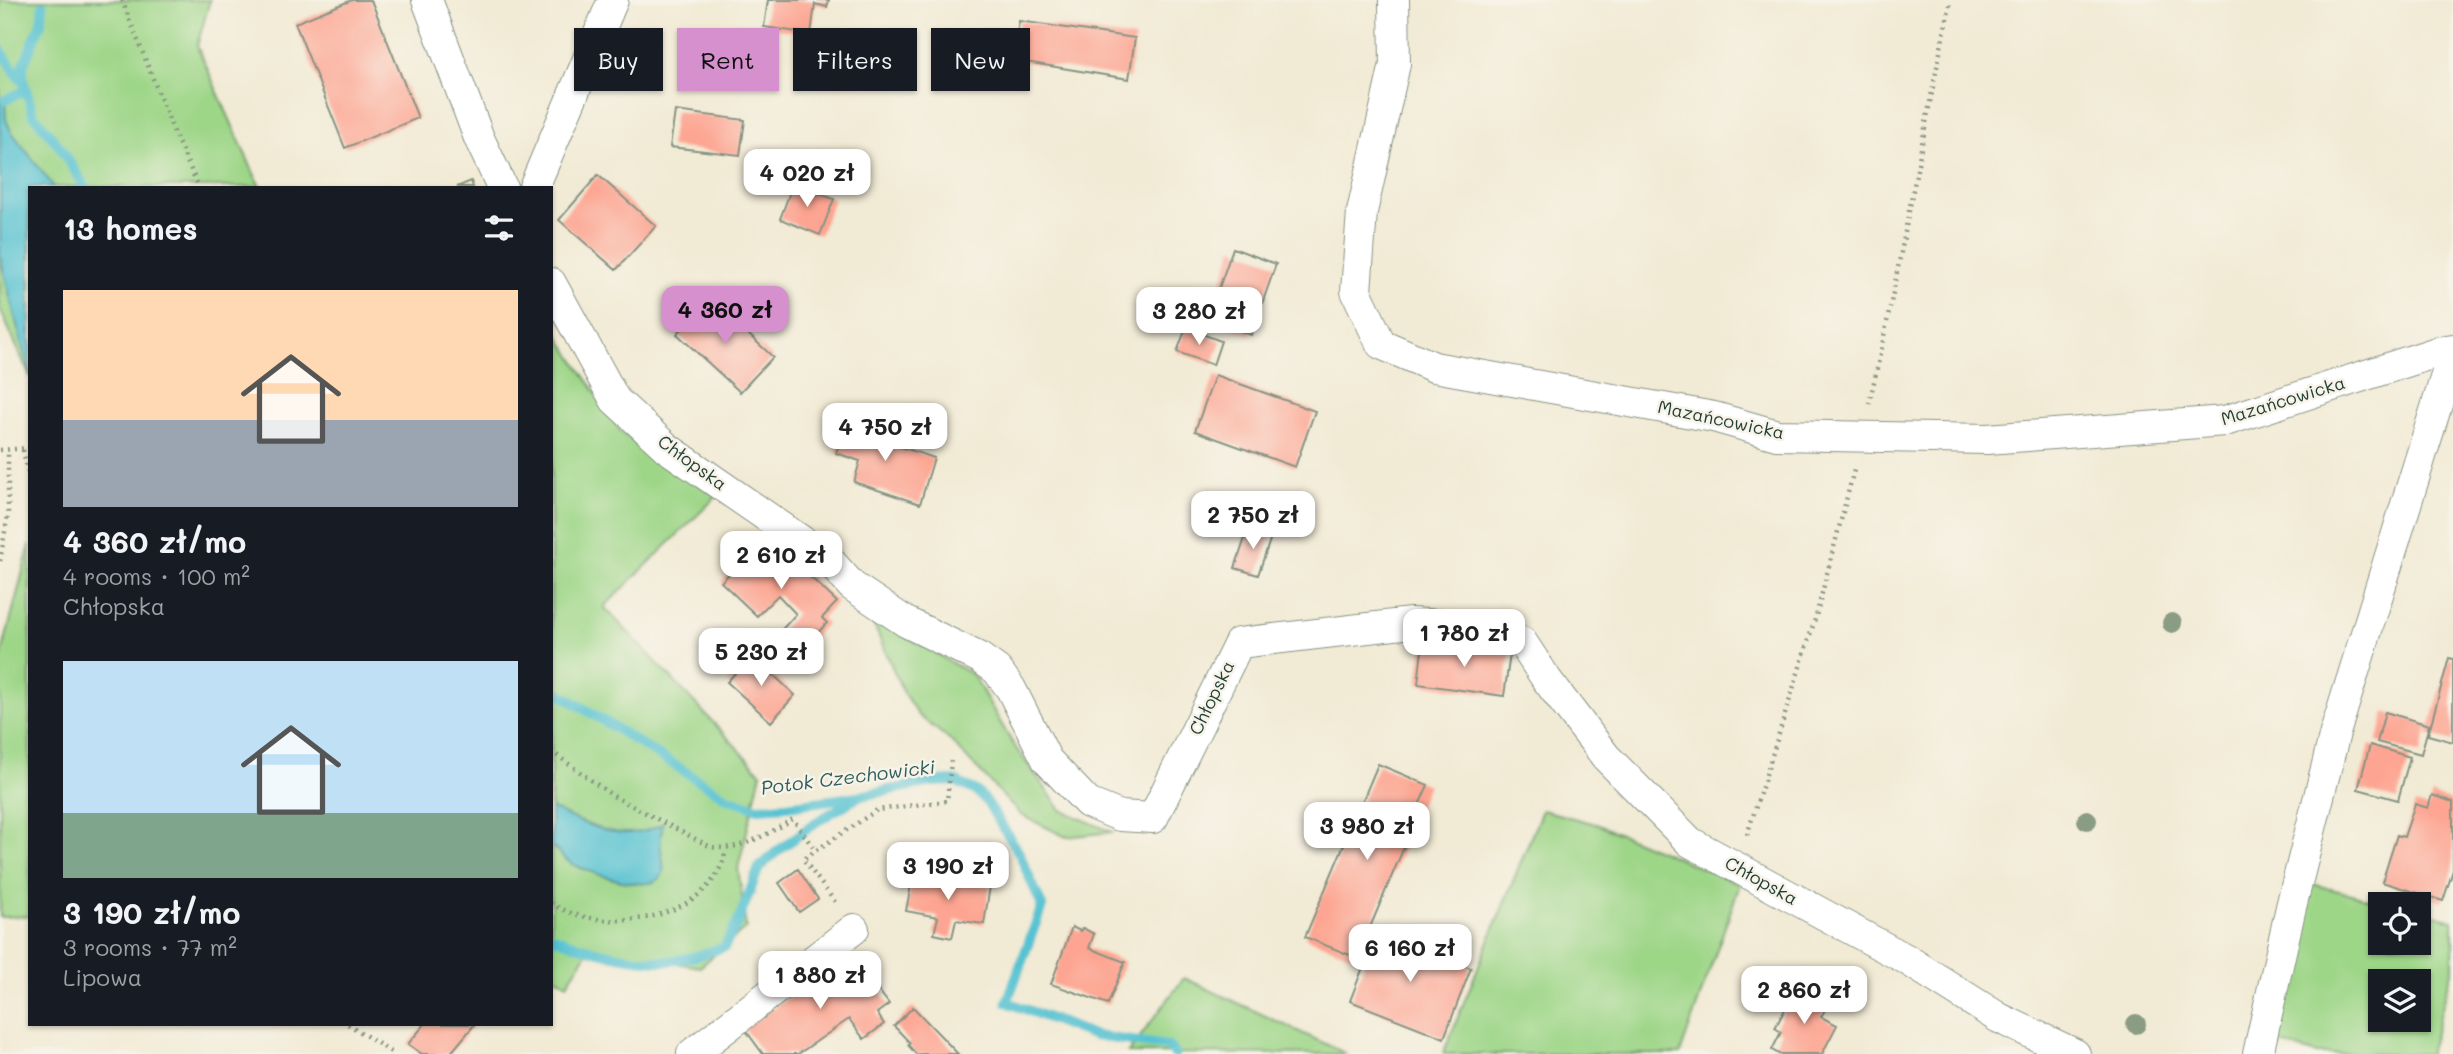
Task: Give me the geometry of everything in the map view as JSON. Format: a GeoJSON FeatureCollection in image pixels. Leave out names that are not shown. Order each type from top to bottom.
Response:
{"type":"FeatureCollection","features":[{"type":"Feature","properties":{"kind":"street"},"geometry":{"type":"LineString","coordinates":[[427,0],[479,138],[502,186]]}},
{"type":"Feature","properties":{"kind":"street"},"geometry":{"type":"LineString","coordinates":[[534,186],[613,0]]}},
{"type":"Feature","properties":{"kind":"street","name":"Mazańcowicka"},"geometry":{"type":"LineString","coordinates":[[1394,0],[1395,64],[1362,212],[1356,291],[1381,344],[1434,367],[1714,417],[1777,435],[1987,439],[2225,421],[2440,351],[2453,351]]}},
{"type":"Feature","properties":{"kind":"street","name":"Chłopska"},"geometry":{"type":"LineString","coordinates":[[553,287],[615,400],[667,448],[828,559],[852,586],[906,622],[980,658],[997,670],[1011,689],[1046,760],[1088,803],[1120,816],[1153,818],[1239,643],[1410,623],[1492,628],[1522,642],[1546,680],[1606,757],[1690,842],[1906,960],[1999,1018],[2075,1054]]}},
{"type":"Feature","properties":{"kind":"street"},"geometry":{"type":"LineString","coordinates":[[2258,1054],[2334,733],[2453,351]]}},
{"type":"Feature","properties":{"kind":"street"},"geometry":{"type":"LineString","coordinates":[[692,1054],[854,929]]}},
{"type":"Feature","properties":{"kind":"path"},"geometry":{"type":"LineString","coordinates":[[122,0],[177,140],[199,186]]}},
{"type":"Feature","properties":{"kind":"path"},"geometry":{"type":"LineString","coordinates":[[0,450],[28,449]]}},
{"type":"Feature","properties":{"kind":"path"},"geometry":{"type":"LineString","coordinates":[[0,561],[8,514],[8,450]]}},
{"type":"Feature","properties":{"kind":"path"},"geometry":{"type":"LineString","coordinates":[[23,450],[28,473]]}},
{"type":"Feature","properties":{"kind":"path"},"geometry":{"type":"LineString","coordinates":[[553,752],[612,796],[711,847],[726,850],[763,836],[793,819],[816,850]]}},
{"type":"Feature","properties":{"kind":"path"},"geometry":{"type":"LineString","coordinates":[[854,929],[803,859],[877,810],[947,801],[951,761]]}},
{"type":"Feature","properties":{"kind":"path"},"geometry":{"type":"LineString","coordinates":[[553,904],[562,910],[602,921],[631,922],[663,913],[690,901],[720,873],[726,850]]}},
{"type":"Feature","properties":{"kind":"path"},"geometry":{"type":"LineString","coordinates":[[351,1026],[394,1054]]}},
{"type":"Feature","properties":{"kind":"green space"},"geometry":{"type":"Polygon","coordinates":[[[0,0],[210,0],[197,46],[260,186],[28,186],[28,372],[0,309],[0,0]]]}},
{"type":"Feature","properties":{"kind":"green space"},"geometry":{"type":"Polygon","coordinates":[[[553,327],[621,432],[717,496],[604,607],[761,773],[738,868],[746,928],[700,967],[589,950],[567,984],[553,975],[553,327]]]}},
{"type":"Feature","properties":{"kind":"green space"},"geometry":{"type":"Polygon","coordinates":[[[28,552],[28,916],[0,917],[0,661],[28,552]]]}},
{"type":"Feature","properties":{"kind":"green space"},"geometry":{"type":"Polygon","coordinates":[[[870,616],[973,675],[1013,744],[1061,810],[1112,832],[1066,837],[1021,815],[949,739],[918,715],[903,692],[870,616]]]}},
{"type":"Feature","properties":{"kind":"green space"},"geometry":{"type":"Polygon","coordinates":[[[1542,810],[1596,824],[1740,884],[1680,1054],[1443,1054],[1542,810]]]}},
{"type":"Feature","properties":{"kind":"green space"},"geometry":{"type":"Polygon","coordinates":[[[2304,882],[2368,898],[2368,955],[2431,955],[2431,914],[2453,920],[2453,968],[2429,1054],[2318,1054],[2268,1040],[2304,882]]]}},
{"type":"Feature","properties":{"kind":"green space"},"geometry":{"type":"Polygon","coordinates":[[[1184,978],[1347,1054],[1128,1053],[1184,978]]]}},
{"type":"Feature","properties":{"kind":"water"},"geometry":{"type":"Polygon","coordinates":[[[5,100],[6,120],[11,131],[53,186],[28,186],[28,369],[0,257],[0,101],[5,100]]]}},
{"type":"Feature","properties":{"kind":"water"},"geometry":{"type":"Polygon","coordinates":[[[553,809],[578,821],[621,833],[649,830],[663,823],[661,843],[664,864],[658,880],[648,883],[621,881],[572,864],[553,848],[553,809]]]}},
{"type":"Feature","properties":{"kind":"building"},"geometry":{"type":"Polygon","coordinates":[[[352,0],[371,0],[418,118],[345,148],[295,23],[352,0]]]}},
{"type":"Feature","properties":{"kind":"building"},"geometry":{"type":"Polygon","coordinates":[[[768,0],[829,0],[827,7],[815,4],[812,28],[793,28],[793,31],[764,27],[768,0]]]}},
{"type":"Feature","properties":{"kind":"building"},"geometry":{"type":"Polygon","coordinates":[[[1019,21],[1135,38],[1129,79],[1030,63],[1030,28],[1018,28],[1019,21]]]}},
{"type":"Feature","properties":{"kind":"building"},"geometry":{"type":"Polygon","coordinates":[[[675,111],[745,120],[740,155],[670,147],[675,111]]]}},
{"type":"Feature","properties":{"kind":"building"},"geometry":{"type":"Polygon","coordinates":[[[598,175],[656,226],[616,270],[559,220],[598,175]]]}},
{"type":"Feature","properties":{"kind":"building"},"geometry":{"type":"Polygon","coordinates":[[[471,181],[473,186],[459,186],[471,181]]]}},
{"type":"Feature","properties":{"kind":"building"},"geometry":{"type":"Polygon","coordinates":[[[793,184],[834,199],[820,235],[780,219],[793,184]]]}},
{"type":"Feature","properties":{"kind":"building"},"geometry":{"type":"Polygon","coordinates":[[[1233,248],[1276,264],[1251,335],[1208,319],[1233,248]]]}},
{"type":"Feature","properties":{"kind":"building"},"geometry":{"type":"Polygon","coordinates":[[[710,299],[773,357],[740,392],[677,334],[710,299]]]}},
{"type":"Feature","properties":{"kind":"building"},"geometry":{"type":"Polygon","coordinates":[[[1186,328],[1221,341],[1213,365],[1177,352],[1186,328]]]}},
{"type":"Feature","properties":{"kind":"building"},"geometry":{"type":"Polygon","coordinates":[[[1215,375],[1315,411],[1295,467],[1195,431],[1215,375]]]}},
{"type":"Feature","properties":{"kind":"building"},"geometry":{"type":"Polygon","coordinates":[[[848,418],[878,429],[874,438],[934,458],[920,504],[854,482],[860,461],[836,453],[848,418]]]}},
{"type":"Feature","properties":{"kind":"building"},"geometry":{"type":"Polygon","coordinates":[[[1249,526],[1272,534],[1258,575],[1235,568],[1249,526]]]}},
{"type":"Feature","properties":{"kind":"building"},"geometry":{"type":"Polygon","coordinates":[[[767,536],[837,602],[822,618],[827,623],[814,637],[809,633],[791,650],[776,636],[796,614],[778,595],[757,616],[721,582],[767,536]]]}},
{"type":"Feature","properties":{"kind":"building"},"geometry":{"type":"Polygon","coordinates":[[[1423,642],[1510,654],[1504,696],[1418,684],[1423,642]]]}},
{"type":"Feature","properties":{"kind":"building"},"geometry":{"type":"Polygon","coordinates":[[[752,655],[795,695],[771,722],[727,682],[752,655]]]}},
{"type":"Feature","properties":{"kind":"building"},"geometry":{"type":"Polygon","coordinates":[[[2449,658],[2453,659],[2453,742],[2428,735],[2449,658]]]}},
{"type":"Feature","properties":{"kind":"building"},"geometry":{"type":"Polygon","coordinates":[[[2385,712],[2429,725],[2421,754],[2377,742],[2385,712]]]}},
{"type":"Feature","properties":{"kind":"building"},"geometry":{"type":"Polygon","coordinates":[[[2370,745],[2410,757],[2398,800],[2358,789],[2370,745]]]}},
{"type":"Feature","properties":{"kind":"building"},"geometry":{"type":"Polygon","coordinates":[[[1378,764],[1428,785],[1357,958],[1305,937],[1378,764]]]}},
{"type":"Feature","properties":{"kind":"building"},"geometry":{"type":"Polygon","coordinates":[[[2432,795],[2453,802],[2453,870],[2443,901],[2431,897],[2431,892],[2414,892],[2382,882],[2397,835],[2404,837],[2415,804],[2428,808],[2432,795]]]}},
{"type":"Feature","properties":{"kind":"building"},"geometry":{"type":"Polygon","coordinates":[[[798,869],[818,899],[799,912],[779,883],[798,869]]]}},
{"type":"Feature","properties":{"kind":"building"},"geometry":{"type":"Polygon","coordinates":[[[913,874],[990,886],[984,924],[956,920],[952,938],[934,934],[938,917],[906,911],[913,874]]]}},
{"type":"Feature","properties":{"kind":"building"},"geometry":{"type":"Polygon","coordinates":[[[1072,927],[1080,931],[1083,928],[1094,934],[1089,948],[1125,962],[1108,1004],[1051,984],[1072,927]]]}},
{"type":"Feature","properties":{"kind":"building"},"geometry":{"type":"Polygon","coordinates":[[[1377,931],[1471,968],[1444,1038],[1350,1001],[1377,931]]]}},
{"type":"Feature","properties":{"kind":"building"},"geometry":{"type":"Polygon","coordinates":[[[843,956],[857,976],[864,971],[889,1004],[877,1013],[884,1024],[864,1039],[849,1019],[798,1054],[763,1054],[744,1028],[843,956]]]}},
{"type":"Feature","properties":{"kind":"building"},"geometry":{"type":"Polygon","coordinates":[[[1797,987],[1828,1004],[1821,1017],[1837,1025],[1822,1054],[1779,1054],[1772,1050],[1781,1032],[1775,1028],[1797,987]]]}},
{"type":"Feature","properties":{"kind":"building"},"geometry":{"type":"Polygon","coordinates":[[[913,1007],[958,1054],[916,1054],[894,1026],[913,1007]]]}},
{"type":"Feature","properties":{"kind":"building"},"geometry":{"type":"Polygon","coordinates":[[[423,1026],[473,1026],[450,1054],[422,1054],[408,1044],[423,1026]]]}},
{"type":"Feature","properties":{"kind":"waterway","name":"Potok Czechowicki"},"geometry":{"type":"LineString","coordinates":[[43,6],[41,23],[23,66],[23,79],[33,114],[60,147],[84,186]]}},
{"type":"Feature","properties":{"kind":"waterway"},"geometry":{"type":"LineString","coordinates":[[0,49],[20,79]]}},
{"type":"Feature","properties":{"kind":"waterway"},"geometry":{"type":"LineString","coordinates":[[5,100],[26,90]]}},
{"type":"Feature","properties":{"kind":"waterway","name":"Potok Czechowicki"},"geometry":{"type":"LineString","coordinates":[[553,689],[727,798],[758,808],[860,796],[931,782],[955,781],[976,791],[987,802],[1019,853],[1042,906],[1007,1002],[1095,1036],[1168,1046],[1175,1054]]}},
{"type":"Feature","properties":{"kind":"waterway"},"geometry":{"type":"LineString","coordinates":[[553,937],[604,953],[659,961],[684,959],[724,947],[737,924],[759,868],[816,822],[855,799]]}}]}
